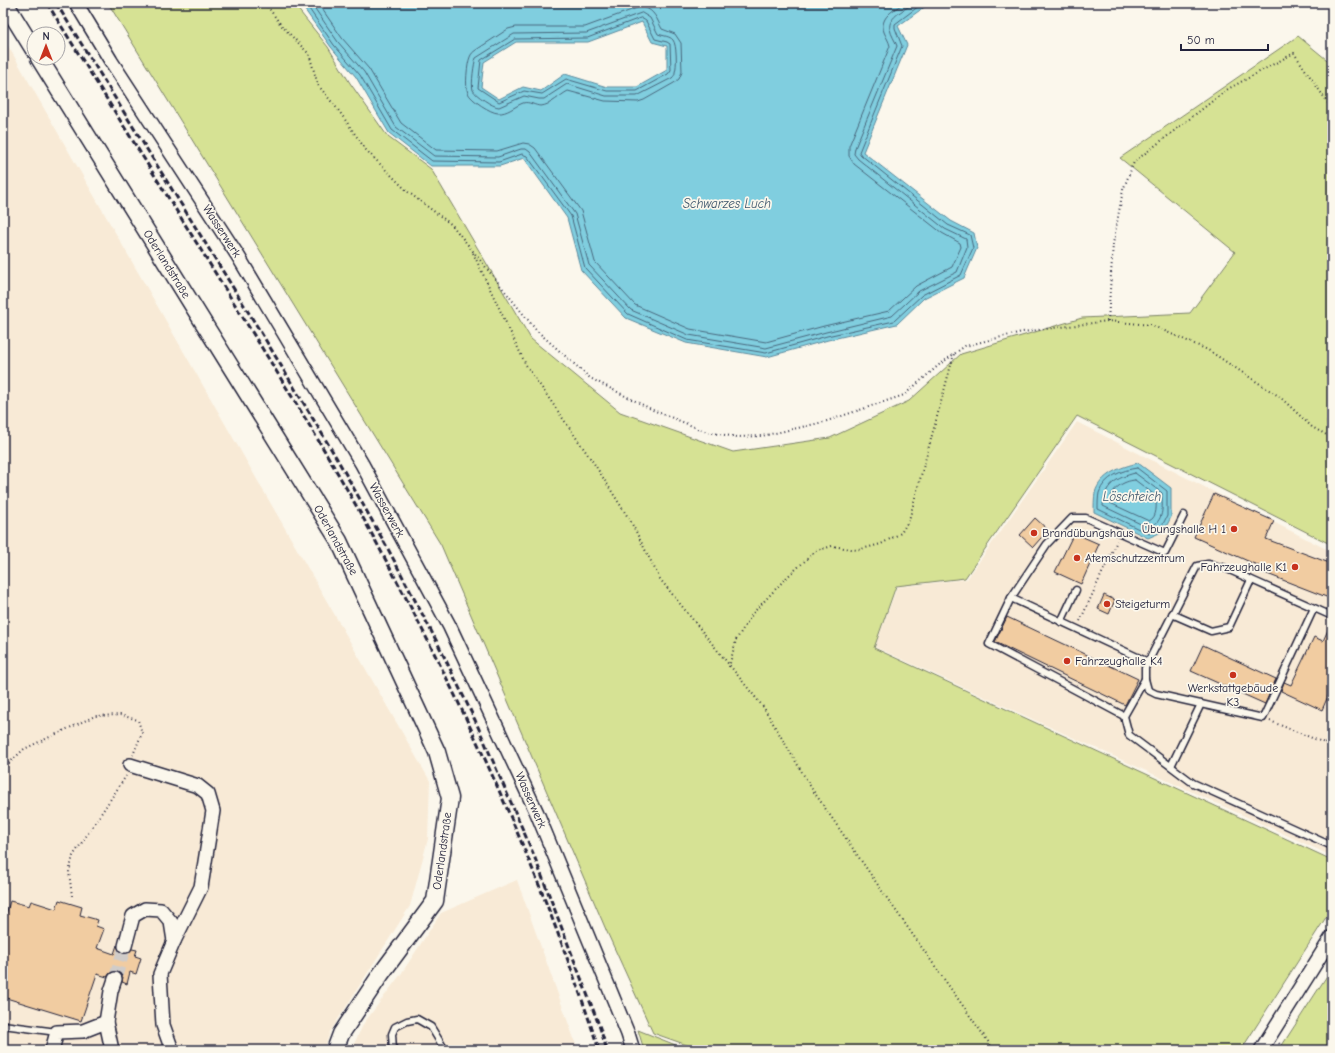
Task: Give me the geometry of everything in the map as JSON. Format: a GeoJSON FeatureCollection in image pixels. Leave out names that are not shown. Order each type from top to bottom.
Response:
{"type":"FeatureCollection","features":[{"type":"Feature","properties":{"kind":"street"},"geometry":{"type":"LineString","coordinates":[[5,3],[26,37]]}},
{"type":"Feature","properties":{"kind":"street","name":"Wasserwerk"},"geometry":{"type":"LineString","coordinates":[[76,3],[111,60],[238,256],[362,464],[450,627],[537,813],[628,1034],[633,1050]]}},
{"type":"Feature","properties":{"kind":"street","name":"Oderlandstraße"},"geometry":{"type":"LineString","coordinates":[[44,66],[339,541],[437,752],[450,798],[435,901],[381,974],[345,1027],[335,1050]]}},
{"type":"Feature","properties":{"kind":"street"},"geometry":{"type":"LineString","coordinates":[[130,765],[198,786],[208,794],[213,811],[202,887],[174,941],[160,974],[163,1025],[172,1050]]}},
{"type":"Feature","properties":{"kind":"street"},"geometry":{"type":"LineString","coordinates":[[125,946],[134,916],[145,909],[161,910],[171,922],[174,941]]}},
{"type":"Feature","properties":{"kind":"street"},"geometry":{"type":"LineString","coordinates":[[1261,1050],[1332,936]]}},
{"type":"Feature","properties":{"kind":"street"},"geometry":{"type":"LineString","coordinates":[[112,1050],[106,1022],[111,991],[115,980]]}},
{"type":"Feature","properties":{"kind":"street"},"geometry":{"type":"LineString","coordinates":[[52,1050],[57,1032],[83,1031],[106,1022]]}},
{"type":"Feature","properties":{"kind":"lane"},"geometry":{"type":"LineString","coordinates":[[1124,716],[989,644],[1011,598],[1047,544],[1072,518],[1086,518],[1165,553],[1184,515]]}},
{"type":"Feature","properties":{"kind":"lane"},"geometry":{"type":"LineString","coordinates":[[1314,608],[1263,718],[1156,694],[1148,690],[1145,679],[1145,668],[1197,566],[1208,564],[1219,567],[1251,580],[1314,608],[1332,616]]}},
{"type":"Feature","properties":{"kind":"lane"},"geometry":{"type":"LineString","coordinates":[[1172,614],[1211,631],[1229,627],[1251,580]]}},
{"type":"Feature","properties":{"kind":"lane"},"geometry":{"type":"LineString","coordinates":[[1061,622],[1076,590]]}},
{"type":"Feature","properties":{"kind":"lane"},"geometry":{"type":"LineString","coordinates":[[1011,598],[1148,662]]}},
{"type":"Feature","properties":{"kind":"lane"},"geometry":{"type":"LineString","coordinates":[[1145,679],[1124,716],[1129,735],[1193,783],[1332,846]]}},
{"type":"Feature","properties":{"kind":"lane"},"geometry":{"type":"LineString","coordinates":[[1171,766],[1201,704]]}},
{"type":"Feature","properties":{"kind":"lane"},"geometry":{"type":"LineString","coordinates":[[393,1050],[392,1034],[395,1027],[407,1021],[417,1019],[431,1027],[444,1050]]}},
{"type":"Feature","properties":{"kind":"lane"},"geometry":{"type":"LineString","coordinates":[[3,1025],[57,1032]]}},
{"type":"Feature","properties":{"kind":"path"},"geometry":{"type":"LineString","coordinates":[[265,3],[281,25],[309,54],[318,85],[339,111],[366,150],[408,192],[452,225],[536,330],[590,378],[653,410],[707,432],[737,437],[762,436],[824,422],[904,395],[965,346],[1022,332],[1108,321],[1152,325],[1208,350],[1280,397],[1312,427],[1332,438]]}},
{"type":"Feature","properties":{"kind":"path"},"geometry":{"type":"LineString","coordinates":[[1108,321],[1113,244],[1123,190],[1134,162],[1228,89],[1294,53],[1330,106],[1332,112]]}},
{"type":"Feature","properties":{"kind":"path"},"geometry":{"type":"LineString","coordinates":[[472,249],[526,365],[595,465],[627,515],[660,579],[729,667],[764,708],[812,788],[882,891],[994,1050]]}},
{"type":"Feature","properties":{"kind":"path"},"geometry":{"type":"LineString","coordinates":[[729,667],[736,640],[753,613],[786,578],[816,551],[832,546],[857,550],[881,544],[901,533],[909,520],[954,354]]}},
{"type":"Feature","properties":{"kind":"path"},"geometry":{"type":"LineString","coordinates":[[1076,629],[1121,533]]}},
{"type":"Feature","properties":{"kind":"path"},"geometry":{"type":"LineString","coordinates":[[3,769],[24,749],[95,716],[120,715],[138,720],[142,733],[126,775],[73,856],[69,872],[72,896]]}},
{"type":"Feature","properties":{"kind":"path"},"geometry":{"type":"LineString","coordinates":[[1263,718],[1332,746]]}},
{"type":"Feature","properties":{"kind":"path"},"geometry":{"type":"LineString","coordinates":[[1325,743],[1332,729]]}},
{"type":"Feature","properties":{"kind":"shaded area"},"geometry":{"type":"Polygon","coordinates":[[[3,37],[430,781],[428,839],[410,906],[330,1032],[324,1050],[3,1050],[3,37]]]}},
{"type":"Feature","properties":{"kind":"shaded area"},"geometry":{"type":"Polygon","coordinates":[[[1077,422],[1332,552],[1332,856],[875,647],[897,587],[967,579],[1077,422]]]}},
{"type":"Feature","properties":{"kind":"shaded area"},"geometry":{"type":"Polygon","coordinates":[[[517,880],[578,1050],[351,1050],[364,1023],[401,974],[441,913],[517,880]]]}},
{"type":"Feature","properties":{"kind":"green space"},"geometry":{"type":"Polygon","coordinates":[[[108,3],[293,3],[328,47],[350,83],[388,137],[431,169],[531,339],[620,412],[733,452],[830,438],[909,401],[961,354],[1082,318],[1190,313],[1235,252],[1120,158],[1298,36],[1332,64],[1332,420],[1327,421],[1332,481],[1332,545],[1077,416],[965,578],[896,586],[874,648],[1332,860],[1332,908],[1241,1050],[701,1050],[653,1033],[607,932],[441,545],[108,3]]]}},
{"type":"Feature","properties":{"kind":"green space"},"geometry":{"type":"Polygon","coordinates":[[[1332,968],[1332,1050],[1279,1050],[1332,968]]]}},
{"type":"Feature","properties":{"kind":"green space"},"geometry":{"type":"Polygon","coordinates":[[[638,1030],[688,1050],[644,1050],[638,1030]]]}},
{"type":"Feature","properties":{"kind":"water","name":"Schwarzes Luch"},"geometry":{"type":"Polygon","coordinates":[[[300,3],[930,3],[898,26],[907,45],[863,152],[951,221],[974,233],[977,248],[964,278],[924,298],[897,324],[828,340],[767,357],[686,343],[626,318],[581,270],[567,218],[524,158],[500,166],[431,166],[389,133],[356,77],[331,47],[300,3]],[[642,22],[588,42],[516,42],[484,62],[481,87],[499,99],[523,87],[541,91],[565,74],[607,87],[637,87],[667,70],[667,46],[652,42],[642,22]]]}},
{"type":"Feature","properties":{"kind":"water","name":"Löschteich"},"geometry":{"type":"Polygon","coordinates":[[[1138,463],[1171,488],[1171,517],[1164,531],[1148,538],[1094,512],[1095,493],[1101,481],[1106,476],[1118,469],[1138,463]]]}},
{"type":"Feature","properties":{"kind":"building"},"geometry":{"type":"Polygon","coordinates":[[[1214,494],[1274,521],[1266,539],[1332,564],[1332,591],[1329,598],[1257,570],[1259,566],[1194,537],[1214,494]]]}},
{"type":"Feature","properties":{"kind":"building","name":"Brandübungshaus"},"geometry":{"type":"Polygon","coordinates":[[[1035,518],[1048,530],[1033,547],[1020,535],[1035,518]]]}},
{"type":"Feature","properties":{"kind":"building","name":"Atemschutzzentrum"},"geometry":{"type":"Polygon","coordinates":[[[1074,533],[1099,544],[1081,584],[1055,572],[1074,533]]]}},
{"type":"Feature","properties":{"kind":"building","name":"Steigeturm"},"geometry":{"type":"Polygon","coordinates":[[[1104,595],[1115,600],[1109,614],[1098,609],[1104,595]]]}},
{"type":"Feature","properties":{"kind":"building","name":"Fahrzeughalle K4"},"geometry":{"type":"Polygon","coordinates":[[[1007,617],[1138,679],[1125,705],[995,642],[1007,617]]]}},
{"type":"Feature","properties":{"kind":"building"},"geometry":{"type":"Polygon","coordinates":[[[1332,621],[1332,687],[1322,710],[1281,691],[1284,682],[1291,685],[1314,637],[1323,641],[1332,621]]]}},
{"type":"Feature","properties":{"kind":"building","name":"Werkstattgebäude K3"},"geometry":{"type":"Polygon","coordinates":[[[1203,645],[1276,679],[1265,704],[1191,671],[1203,645]]]}},
{"type":"Feature","properties":{"kind":"building"},"geometry":{"type":"Polygon","coordinates":[[[59,900],[82,907],[80,915],[98,920],[96,926],[104,929],[97,948],[114,954],[117,945],[119,951],[123,954],[127,954],[132,949],[137,950],[135,956],[141,958],[136,974],[130,972],[127,984],[122,982],[123,977],[118,972],[114,971],[107,977],[97,974],[81,1021],[3,997],[3,925],[10,901],[29,906],[31,901],[56,909],[59,900]]]}},
{"type":"Feature","properties":{"kind":"tunnel"},"geometry":{"type":"LineString","coordinates":[[115,979],[125,946]]}},
{"type":"Feature","properties":{"kind":"railway"},"geometry":{"type":"LineString","coordinates":[[47,3],[305,418],[345,485],[414,613],[474,735],[502,797],[554,922],[599,1050]]}},
{"type":"Feature","properties":{"kind":"railway"},"geometry":{"type":"LineString","coordinates":[[56,3],[265,339],[336,457],[387,547],[437,642],[475,720],[533,853],[599,1025],[607,1050]]}},
{"type":"Feature","properties":{"kind":"place","name":"Übungshalle H 1"},"geometry":{"type":"Point","coordinates":[1234,529]}},
{"type":"Feature","properties":{"kind":"place","name":"Brandübungshaus"},"geometry":{"type":"Point","coordinates":[1034,533]}},
{"type":"Feature","properties":{"kind":"place","name":"Atemschutzzentrum"},"geometry":{"type":"Point","coordinates":[1077,558]}},
{"type":"Feature","properties":{"kind":"place","name":"Fahrzeughalle K1"},"geometry":{"type":"Point","coordinates":[1295,567]}},
{"type":"Feature","properties":{"kind":"place","name":"Steigeturm"},"geometry":{"type":"Point","coordinates":[1107,604]}},
{"type":"Feature","properties":{"kind":"place","name":"Fahrzeughalle K4"},"geometry":{"type":"Point","coordinates":[1067,661]}},
{"type":"Feature","properties":{"kind":"place","name":"Werkstattgebäude K3"},"geometry":{"type":"Point","coordinates":[1233,675]}}]}
